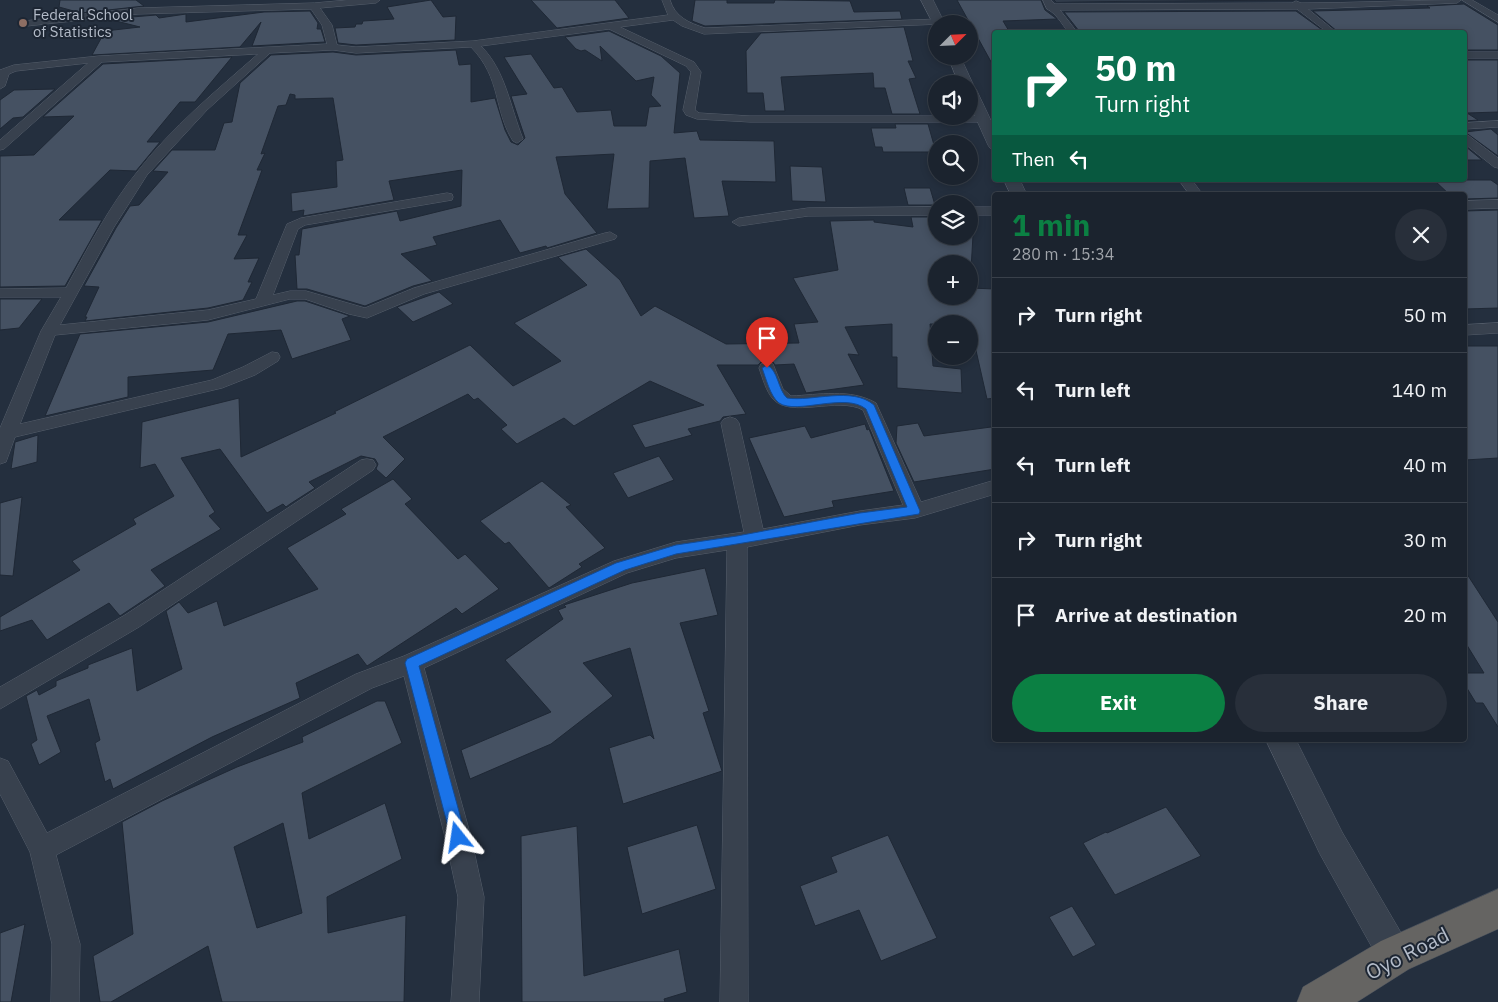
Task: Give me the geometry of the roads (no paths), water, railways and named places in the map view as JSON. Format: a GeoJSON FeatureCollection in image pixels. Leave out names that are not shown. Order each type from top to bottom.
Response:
{"type":"FeatureCollection","features":[{"type":"Feature","properties":{"kind":"highway","name":"Oyo Road"},"geometry":{"type":"LineString","coordinates":[[1318,1002],[1394,955],[1498,909]]}},
{"type":"Feature","properties":{"kind":"street"},"geometry":{"type":"LineString","coordinates":[[138,11],[170,0]]}},
{"type":"Feature","properties":{"kind":"street"},"geometry":{"type":"LineString","coordinates":[[27,23],[138,11],[314,6],[376,0]]}},
{"type":"Feature","properties":{"kind":"street"},"geometry":{"type":"LineString","coordinates":[[666,0],[673,17],[689,26],[704,31],[928,23]]}},
{"type":"Feature","properties":{"kind":"street"},"geometry":{"type":"LineString","coordinates":[[927,0],[934,15]]}},
{"type":"Feature","properties":{"kind":"street"},"geometry":{"type":"LineString","coordinates":[[1168,0],[1176,7]]}},
{"type":"Feature","properties":{"kind":"street"},"geometry":{"type":"LineString","coordinates":[[1048,3],[1176,7],[1294,3],[1368,5],[1457,0]]}},
{"type":"Feature","properties":{"kind":"street"},"geometry":{"type":"LineString","coordinates":[[1466,0],[1498,19]]}},
{"type":"Feature","properties":{"kind":"street"},"geometry":{"type":"LineString","coordinates":[[1048,3],[1071,30]]}},
{"type":"Feature","properties":{"kind":"street"},"geometry":{"type":"LineString","coordinates":[[1294,3],[1329,30]]}},
{"type":"Feature","properties":{"kind":"street"},"geometry":{"type":"LineString","coordinates":[[314,6],[327,25],[333,47]]}},
{"type":"Feature","properties":{"kind":"street"},"geometry":{"type":"LineString","coordinates":[[0,86],[4,72],[14,68],[99,59],[188,53],[266,52],[333,47],[356,50],[473,44],[673,17]]}},
{"type":"Feature","properties":{"kind":"street"},"geometry":{"type":"LineString","coordinates":[[611,26],[690,64],[696,72],[689,110],[690,113],[697,116],[760,119],[983,120]]}},
{"type":"Feature","properties":{"kind":"street"},"geometry":{"type":"LineString","coordinates":[[473,44],[491,65],[517,139]]}},
{"type":"Feature","properties":{"kind":"street"},"geometry":{"type":"LineString","coordinates":[[0,458],[4,434],[49,330],[107,227],[142,173],[203,108],[266,52]]}},
{"type":"Feature","properties":{"kind":"street"},"geometry":{"type":"LineString","coordinates":[[1467,55],[1498,55]]}},
{"type":"Feature","properties":{"kind":"street"},"geometry":{"type":"LineString","coordinates":[[0,146],[99,59]]}},
{"type":"Feature","properties":{"kind":"street"},"geometry":{"type":"LineString","coordinates":[[978,109],[992,139]]}},
{"type":"Feature","properties":{"kind":"street"},"geometry":{"type":"LineString","coordinates":[[1467,126],[1498,124]]}},
{"type":"Feature","properties":{"kind":"street"},"geometry":{"type":"LineString","coordinates":[[1467,140],[1498,164]]}},
{"type":"Feature","properties":{"kind":"street"},"geometry":{"type":"LineString","coordinates":[[263,301],[292,227],[301,222],[447,197]]}},
{"type":"Feature","properties":{"kind":"street"},"geometry":{"type":"LineString","coordinates":[[1467,205],[1498,204]]}},
{"type":"Feature","properties":{"kind":"street"},"geometry":{"type":"LineString","coordinates":[[739,222],[808,212],[928,211]]}},
{"type":"Feature","properties":{"kind":"street"},"geometry":{"type":"LineString","coordinates":[[978,211],[992,211]]}},
{"type":"Feature","properties":{"kind":"street"},"geometry":{"type":"LineString","coordinates":[[49,330],[208,315],[290,295],[306,295],[354,311],[367,313],[419,291],[610,236]]}},
{"type":"Feature","properties":{"kind":"street"},"geometry":{"type":"LineString","coordinates":[[0,293],[70,292]]}},
{"type":"Feature","properties":{"kind":"street"},"geometry":{"type":"LineString","coordinates":[[1467,330],[1498,328]]}},
{"type":"Feature","properties":{"kind":"street"},"geometry":{"type":"LineString","coordinates":[[4,434],[216,384],[249,371],[272,357]]}},
{"type":"Feature","properties":{"kind":"street"},"geometry":{"type":"LineString","coordinates":[[767,368],[778,396],[783,401],[836,399],[865,403],[870,407],[915,511]]}},
{"type":"Feature","properties":{"kind":"street"},"geometry":{"type":"LineString","coordinates":[[730,423],[746,539],[734,1002]]}},
{"type":"Feature","properties":{"kind":"street"},"geometry":{"type":"LineString","coordinates":[[0,698],[132,620],[367,465]]}},
{"type":"Feature","properties":{"kind":"street"},"geometry":{"type":"LineString","coordinates":[[42,849],[364,682],[412,663],[621,567],[676,550],[860,518],[915,511],[992,488]]}},
{"type":"Feature","properties":{"kind":"street"},"geometry":{"type":"LineString","coordinates":[[412,663],[458,837],[471,897],[465,1002]]}},
{"type":"Feature","properties":{"kind":"street"},"geometry":{"type":"LineString","coordinates":[[1282,742],[1331,843],[1394,955]]}},
{"type":"Feature","properties":{"kind":"street"},"geometry":{"type":"LineString","coordinates":[[0,769],[42,849],[66,944],[65,1002]]}},
{"type":"Feature","properties":{"kind":"place","name":"Federal School of Statistics"},"geometry":{"type":"Point","coordinates":[23,23]}}]}
